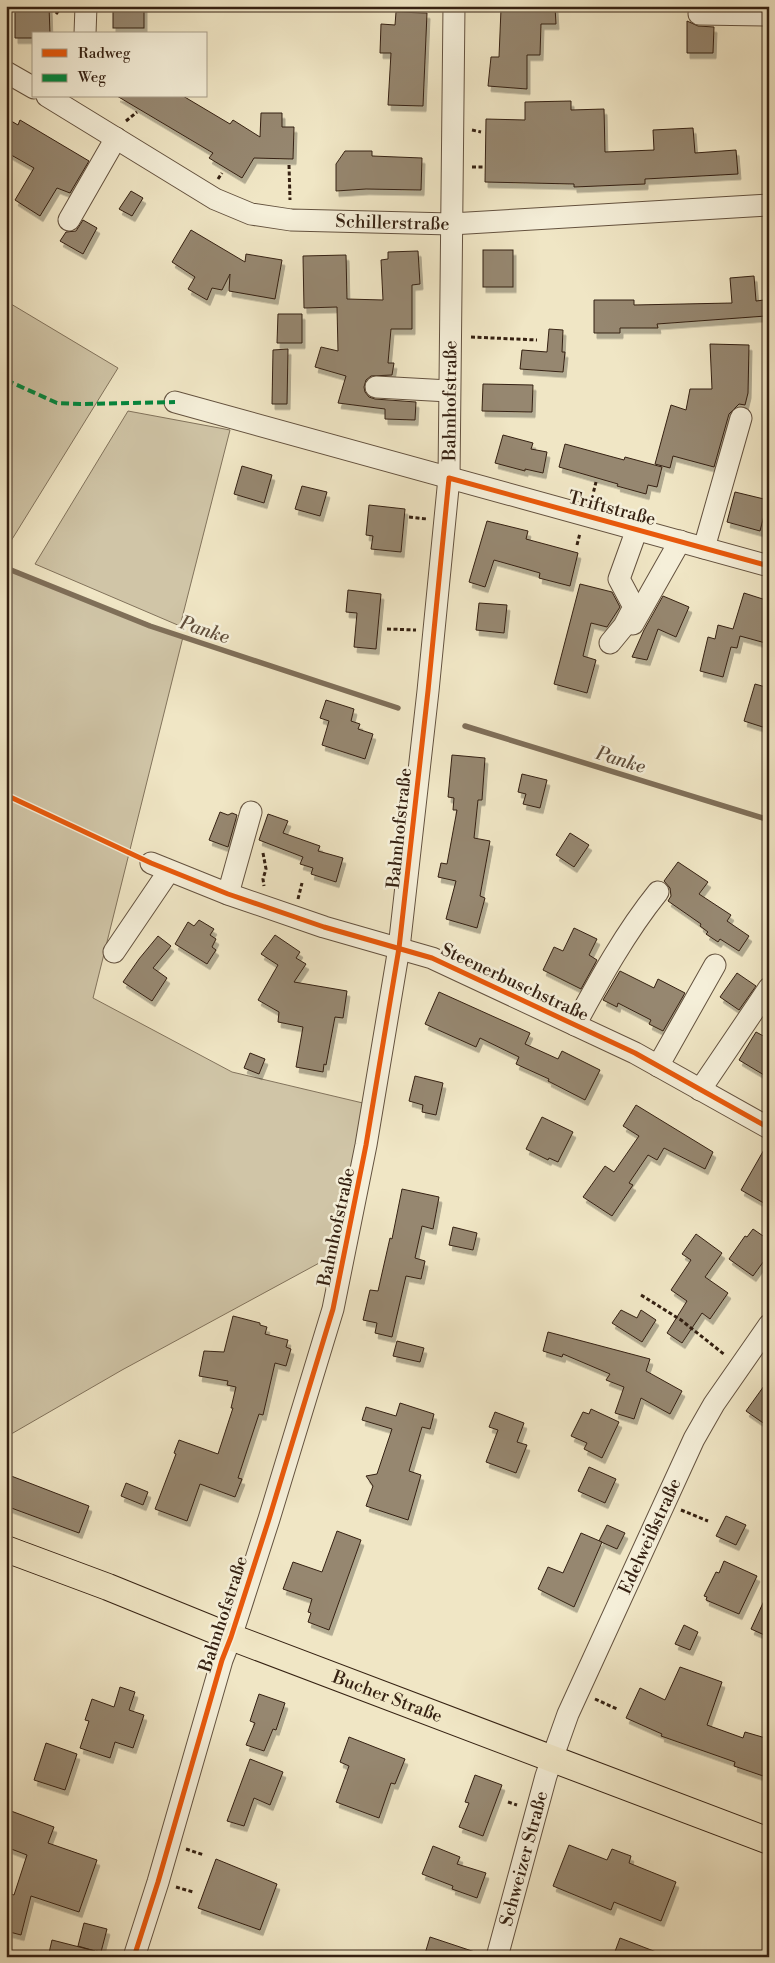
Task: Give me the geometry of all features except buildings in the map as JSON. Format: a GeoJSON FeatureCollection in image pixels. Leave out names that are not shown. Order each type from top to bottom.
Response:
{"type":"FeatureCollection","features":[{"type":"Feature","properties":{"kind":"main road","name":"Bucher Straße"},"geometry":{"type":"LineString","coordinates":[[6,1549],[108,1587],[231,1637],[769,1841]]}},
{"type":"Feature","properties":{"kind":"street"},"geometry":{"type":"LineString","coordinates":[[85,32],[86,6]]}},
{"type":"Feature","properties":{"kind":"street","name":"Bahnhofstraße"},"geometry":{"type":"LineString","coordinates":[[134,1957],[158,1882],[216,1678],[231,1637],[333,1308],[366,1145],[399,948],[449,478],[454,6]]}},
{"type":"Feature","properties":{"kind":"street"},"geometry":{"type":"LineString","coordinates":[[699,14],[769,15]]}},
{"type":"Feature","properties":{"kind":"street"},"geometry":{"type":"LineString","coordinates":[[6,72],[32,87]]}},
{"type":"Feature","properties":{"kind":"street","name":"Schillerstraße"},"geometry":{"type":"LineString","coordinates":[[54,98],[76,104],[116,138],[215,199],[251,214],[291,220],[451,224],[769,205]]}},
{"type":"Feature","properties":{"kind":"street"},"geometry":{"type":"LineString","coordinates":[[69,220],[116,138]]}},
{"type":"Feature","properties":{"kind":"street"},"geometry":{"type":"LineString","coordinates":[[376,387],[449,391]]}},
{"type":"Feature","properties":{"kind":"street","name":"Triftstraße"},"geometry":{"type":"LineString","coordinates":[[175,402],[769,566]]}},
{"type":"Feature","properties":{"kind":"street"},"geometry":{"type":"LineString","coordinates":[[704,548],[741,418]]}},
{"type":"Feature","properties":{"kind":"street"},"geometry":{"type":"LineString","coordinates":[[610,643],[624,626],[634,607],[619,579],[637,530]]}},
{"type":"Feature","properties":{"kind":"street"},"geometry":{"type":"LineString","coordinates":[[633,624],[680,541]]}},
{"type":"Feature","properties":{"kind":"street"},"geometry":{"type":"LineString","coordinates":[[228,894],[252,812]]}},
{"type":"Feature","properties":{"kind":"street","name":"Steenerbuschstraße"},"geometry":{"type":"LineString","coordinates":[[114,952],[160,867],[228,894],[324,927],[432,958],[658,1066],[769,1128]]}},
{"type":"Feature","properties":{"kind":"street"},"geometry":{"type":"LineString","coordinates":[[575,1025],[617,951],[658,892]]}},
{"type":"Feature","properties":{"kind":"street"},"geometry":{"type":"LineString","coordinates":[[658,1066],[715,965]]}},
{"type":"Feature","properties":{"kind":"street"},"geometry":{"type":"LineString","coordinates":[[700,1090],[769,988]]}},
{"type":"Feature","properties":{"kind":"street","name":"Edelweißstraße"},"geometry":{"type":"LineString","coordinates":[[551,1759],[568,1714],[694,1440],[714,1404],[769,1325]]}},
{"type":"Feature","properties":{"kind":"street","name":"Schweizer Straße"},"geometry":{"type":"LineString","coordinates":[[497,1957],[551,1759]]}},
{"type":"Feature","properties":{"kind":"path"},"geometry":{"type":"LineString","coordinates":[[56,14],[62,6]]}},
{"type":"Feature","properties":{"kind":"path"},"geometry":{"type":"LineString","coordinates":[[289,165],[291,220]]}},
{"type":"Feature","properties":{"kind":"path"},"geometry":{"type":"LineString","coordinates":[[450,336],[537,340]]}},
{"type":"Feature","properties":{"kind":"path"},"geometry":{"type":"LineString","coordinates":[[387,629],[434,631]]}},
{"type":"Feature","properties":{"kind":"path"},"geometry":{"type":"LineString","coordinates":[[263,853],[266,869],[263,879],[265,891],[264,906]]}},
{"type":"Feature","properties":{"kind":"path"},"geometry":{"type":"LineString","coordinates":[[641,1295],[681,1320],[740,1366]]}},
{"type":"Feature","properties":{"kind":"path"},"geometry":{"type":"LineString","coordinates":[[665,1503],[708,1521]]}},
{"type":"Feature","properties":{"kind":"shaded area"},"geometry":{"type":"Polygon","coordinates":[[[6,301],[118,368],[6,549],[6,301]]]}},
{"type":"Feature","properties":{"kind":"shaded area"},"geometry":{"type":"Polygon","coordinates":[[[128,411],[230,430],[180,626],[35,564],[128,411]]]}},
{"type":"Feature","properties":{"kind":"shaded area"},"geometry":{"type":"Polygon","coordinates":[[[9,569],[183,637],[93,998],[232,1072],[367,1104],[345,1249],[122,1370],[6,1437],[6,573],[9,569]]]}},
{"type":"Feature","properties":{"kind":"waterway","name":"Panke"},"geometry":{"type":"LineString","coordinates":[[6,568],[150,626],[398,708]]}},
{"type":"Feature","properties":{"kind":"waterway","name":"Panke"},"geometry":{"type":"LineString","coordinates":[[465,726],[769,820]]}},
{"type":"Feature","properties":{"kind":"marked path"},"geometry":{"type":"LineString","coordinates":[[6,380],[57,403],[175,402]]}},
{"type":"Feature","properties":{"kind":"cycle path"},"geometry":{"type":"LineString","coordinates":[[134,1957],[158,1882],[222,1660],[269,1519],[333,1309],[366,1145],[399,948],[428,691],[449,478],[769,566]]}},
{"type":"Feature","properties":{"kind":"cycle path"},"geometry":{"type":"LineString","coordinates":[[6,795],[151,863],[228,894],[324,927],[432,958],[635,1053],[769,1128]]}}]}
